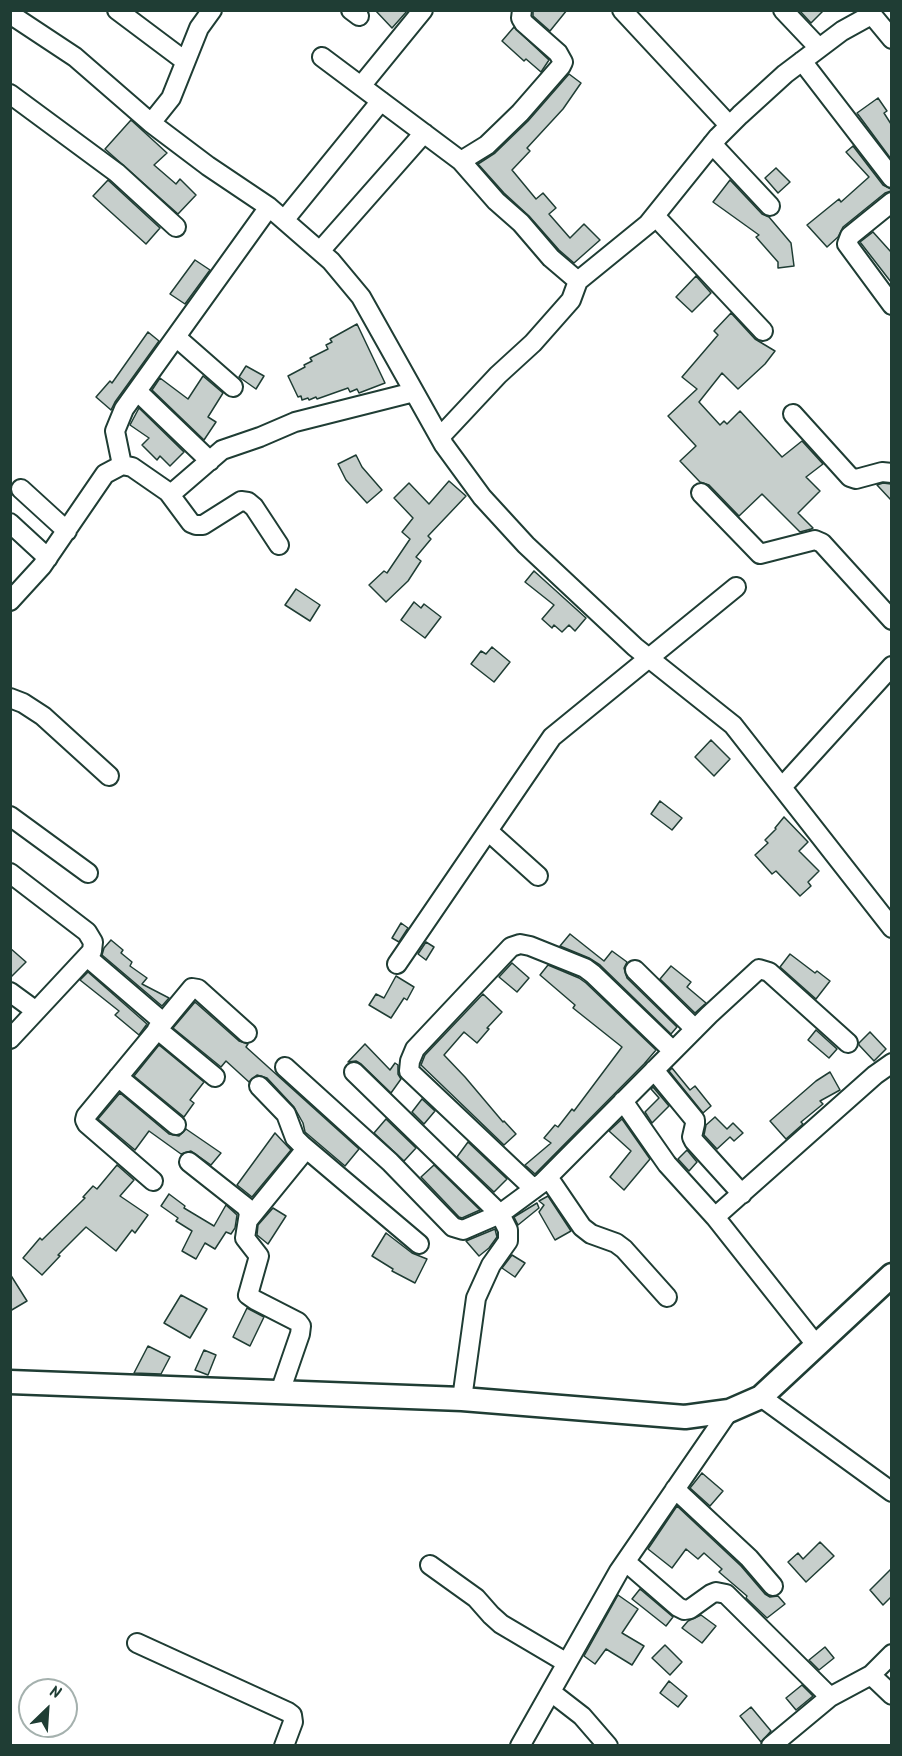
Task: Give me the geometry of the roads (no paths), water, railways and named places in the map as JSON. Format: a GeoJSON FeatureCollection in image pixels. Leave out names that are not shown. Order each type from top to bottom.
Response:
{"type":"FeatureCollection","features":[{"type":"Feature","properties":{"kind":"main road"},"geometry":{"type":"LineString","coordinates":[[10,1382],[462,1399],[685,1417],[729,1411],[761,1397],[891,1275]]}},
{"type":"Feature","properties":{"kind":"street"},"geometry":{"type":"LineString","coordinates":[[117,10],[185,61]]}},
{"type":"Feature","properties":{"kind":"street"},"geometry":{"type":"LineString","coordinates":[[151,123],[171,98],[200,28],[212,10]]}},
{"type":"Feature","properties":{"kind":"street"},"geometry":{"type":"LineString","coordinates":[[361,86],[423,10]]}},
{"type":"Feature","properties":{"kind":"street"},"geometry":{"type":"LineString","coordinates":[[461,161],[487,145],[520,113],[561,66],[562,62],[558,53],[524,23],[521,18],[522,10]]}},
{"type":"Feature","properties":{"kind":"street"},"geometry":{"type":"LineString","coordinates":[[622,10],[729,125]]}},
{"type":"Feature","properties":{"kind":"street"},"geometry":{"type":"LineString","coordinates":[[783,10],[819,48]]}},
{"type":"Feature","properties":{"kind":"street"},"geometry":{"type":"LineString","coordinates":[[440,437],[498,375],[533,343],[571,300],[579,281],[648,225],[729,125],[802,61],[870,13],[891,39]]}},
{"type":"Feature","properties":{"kind":"street"},"geometry":{"type":"LineString","coordinates":[[10,14],[75,57],[151,123],[285,219],[320,251],[361,297],[440,437],[482,497],[526,545],[650,659],[733,725],[891,928]]}},
{"type":"Feature","properties":{"kind":"street"},"geometry":{"type":"LineString","coordinates":[[322,57],[461,161],[496,201],[521,223],[551,258],[579,281]]}},
{"type":"Feature","properties":{"kind":"street"},"geometry":{"type":"LineString","coordinates":[[802,61],[891,178]]}},
{"type":"Feature","properties":{"kind":"street"},"geometry":{"type":"LineString","coordinates":[[10,94],[117,173],[176,226]]}},
{"type":"Feature","properties":{"kind":"street"},"geometry":{"type":"LineString","coordinates":[[285,219],[381,101]]}},
{"type":"Feature","properties":{"kind":"street"},"geometry":{"type":"LineString","coordinates":[[320,251],[424,133]]}},
{"type":"Feature","properties":{"kind":"street"},"geometry":{"type":"LineString","coordinates":[[712,144],[770,206]]}},
{"type":"Feature","properties":{"kind":"street"},"geometry":{"type":"LineString","coordinates":[[891,202],[850,236],[847,244],[891,305]]}},
{"type":"Feature","properties":{"kind":"street"},"geometry":{"type":"LineString","coordinates":[[122,465],[115,431],[124,409],[269,207]]}},
{"type":"Feature","properties":{"kind":"street"},"geometry":{"type":"LineString","coordinates":[[655,216],[763,331]]}},
{"type":"Feature","properties":{"kind":"street"},"geometry":{"type":"LineString","coordinates":[[176,337],[232,387]]}},
{"type":"Feature","properties":{"kind":"street"},"geometry":{"type":"LineString","coordinates":[[138,391],[210,461]]}},
{"type":"Feature","properties":{"kind":"street"},"geometry":{"type":"LineString","coordinates":[[168,492],[171,494],[222,450],[295,422],[414,392]]}},
{"type":"Feature","properties":{"kind":"street"},"geometry":{"type":"LineString","coordinates":[[794,414],[850,477],[856,479],[882,472],[891,473]]}},
{"type":"Feature","properties":{"kind":"street"},"geometry":{"type":"LineString","coordinates":[[10,601],[48,558],[105,474],[122,465],[132,466],[168,492],[191,523],[196,525],[203,525],[241,501],[248,502],[254,507],[279,545]]}},
{"type":"Feature","properties":{"kind":"street"},"geometry":{"type":"LineString","coordinates":[[21,489],[67,531]]}},
{"type":"Feature","properties":{"kind":"street"},"geometry":{"type":"LineString","coordinates":[[700,493],[760,554],[814,540],[822,543],[891,620]]}},
{"type":"Feature","properties":{"kind":"street"},"geometry":{"type":"LineString","coordinates":[[10,524],[48,558]]}},
{"type":"Feature","properties":{"kind":"street"},"geometry":{"type":"LineString","coordinates":[[397,964],[552,737],[736,587]]}},
{"type":"Feature","properties":{"kind":"street"},"geometry":{"type":"LineString","coordinates":[[782,787],[891,666]]}},
{"type":"Feature","properties":{"kind":"street"},"geometry":{"type":"LineString","coordinates":[[10,698],[42,716],[109,776]]}},
{"type":"Feature","properties":{"kind":"street"},"geometry":{"type":"LineString","coordinates":[[10,816],[88,873]]}},
{"type":"Feature","properties":{"kind":"street"},"geometry":{"type":"LineString","coordinates":[[488,831],[538,876]]}},
{"type":"Feature","properties":{"kind":"street"},"geometry":{"type":"LineString","coordinates":[[10,873],[87,932],[93,942],[87,957],[10,1039]]}},
{"type":"Feature","properties":{"kind":"street"},"geometry":{"type":"LineString","coordinates":[[534,1189],[409,1071],[415,1048],[511,947],[520,944],[530,946],[585,968],[673,1051]]}},
{"type":"Feature","properties":{"kind":"street"},"geometry":{"type":"LineString","coordinates":[[87,957],[214,1077]]}},
{"type":"Feature","properties":{"kind":"street"},"geometry":{"type":"LineString","coordinates":[[285,1067],[390,1162],[453,1227],[463,1230],[500,1214],[548,1177],[694,1029],[759,969],[769,972],[848,1043]]}},
{"type":"Feature","properties":{"kind":"street"},"geometry":{"type":"LineString","coordinates":[[635,970],[694,1029]]}},
{"type":"Feature","properties":{"kind":"street"},"geometry":{"type":"LineString","coordinates":[[153,1181],[85,1120],[188,990],[195,988],[247,1033]]}},
{"type":"Feature","properties":{"kind":"street"},"geometry":{"type":"LineString","coordinates":[[10,992],[36,1011]]}},
{"type":"Feature","properties":{"kind":"street"},"geometry":{"type":"LineString","coordinates":[[716,1217],[891,1063]]}},
{"type":"Feature","properties":{"kind":"street"},"geometry":{"type":"LineString","coordinates":[[654,1070],[694,1120],[692,1137],[694,1141],[742,1194]]}},
{"type":"Feature","properties":{"kind":"street"},"geometry":{"type":"LineString","coordinates":[[354,1072],[500,1214],[508,1230],[508,1241],[491,1265],[476,1298],[462,1399]]}},
{"type":"Feature","properties":{"kind":"street"},"geometry":{"type":"LineString","coordinates":[[118,1077],[176,1125]]}},
{"type":"Feature","properties":{"kind":"street"},"geometry":{"type":"LineString","coordinates":[[259,1086],[286,1114],[295,1138],[306,1149],[419,1244]]}},
{"type":"Feature","properties":{"kind":"street"},"geometry":{"type":"LineString","coordinates":[[623,1101],[667,1164],[716,1217],[817,1346]]}},
{"type":"Feature","properties":{"kind":"street"},"geometry":{"type":"LineString","coordinates":[[249,1219],[306,1149]]}},
{"type":"Feature","properties":{"kind":"street"},"geometry":{"type":"LineString","coordinates":[[189,1162],[246,1207],[249,1219],[245,1238],[259,1256],[248,1295],[298,1322],[301,1326],[280,1392]]}},
{"type":"Feature","properties":{"kind":"street"},"geometry":{"type":"LineString","coordinates":[[548,1177],[582,1227],[591,1234],[616,1243],[624,1249],[668,1297]]}},
{"type":"Feature","properties":{"kind":"street"},"geometry":{"type":"LineString","coordinates":[[761,1397],[891,1492]]}},
{"type":"Feature","properties":{"kind":"street"},"geometry":{"type":"LineString","coordinates":[[520,1746],[626,1562],[729,1411]]}},
{"type":"Feature","properties":{"kind":"street"},"geometry":{"type":"LineString","coordinates":[[675,1489],[749,1558],[773,1586]]}},
{"type":"Feature","properties":{"kind":"street"},"geometry":{"type":"LineString","coordinates":[[626,1562],[684,1610],[690,1609],[716,1592],[726,1594],[831,1697]]}},
{"type":"Feature","properties":{"kind":"street"},"geometry":{"type":"LineString","coordinates":[[430,1565],[476,1598],[501,1624],[567,1663]]}},
{"type":"Feature","properties":{"kind":"street"},"geometry":{"type":"LineString","coordinates":[[137,1643],[288,1712],[292,1715],[293,1722],[284,1746]]}},
{"type":"Feature","properties":{"kind":"street"},"geometry":{"type":"LineString","coordinates":[[771,1746],[831,1697],[871,1675],[891,1654]]}},
{"type":"Feature","properties":{"kind":"street"},"geometry":{"type":"LineString","coordinates":[[871,1675],[891,1695]]}},
{"type":"Feature","properties":{"kind":"street"},"geometry":{"type":"LineString","coordinates":[[550,1692],[582,1716],[608,1746]]}}]}
